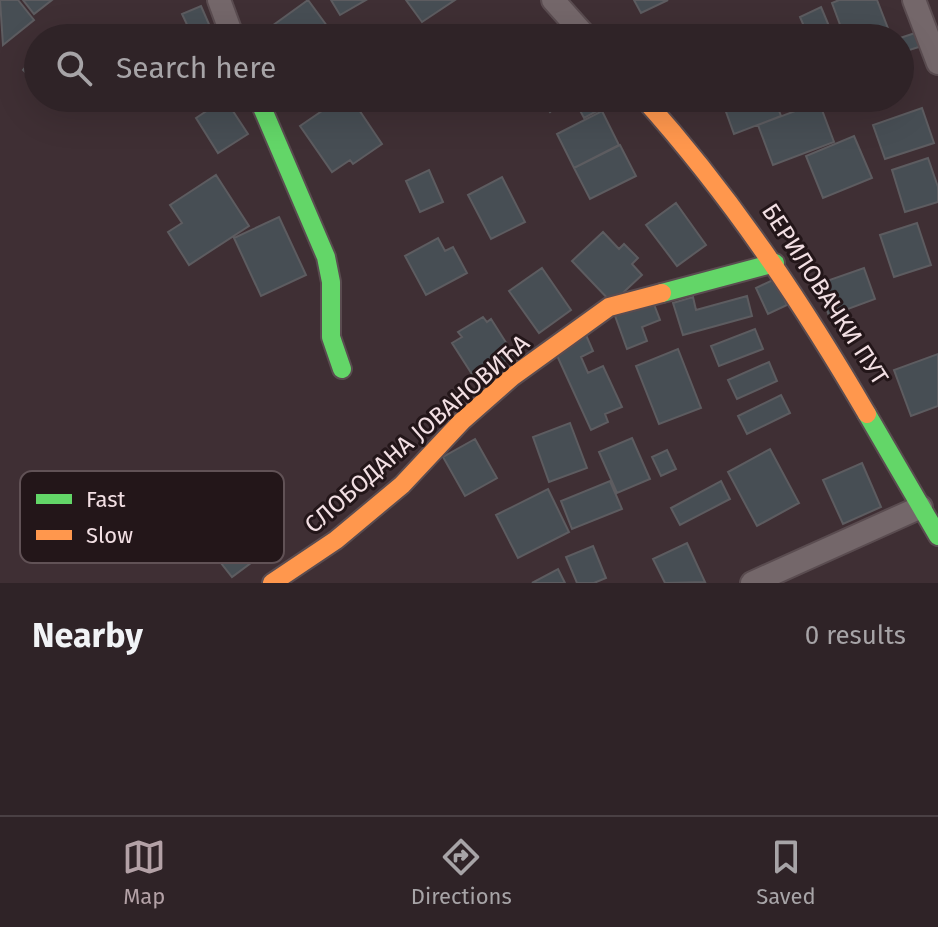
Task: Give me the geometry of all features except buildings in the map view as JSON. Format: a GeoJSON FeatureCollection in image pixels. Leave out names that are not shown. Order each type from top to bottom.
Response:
{"type":"FeatureCollection","features":[{"type":"Feature","properties":{"kind":"street"},"geometry":{"type":"LineString","coordinates":[[219,0],[228,24]]}},
{"type":"Feature","properties":{"kind":"street"},"geometry":{"type":"LineString","coordinates":[[553,0],[574,24]]}},
{"type":"Feature","properties":{"kind":"street"},"geometry":{"type":"LineString","coordinates":[[914,0],[937,57]]}},
{"type":"Feature","properties":{"kind":"street"},"geometry":{"type":"LineString","coordinates":[[264,112],[326,257],[331,282],[331,337],[342,369]]}},
{"type":"Feature","properties":{"kind":"street","name":"БЕРИЛОВАЧКИ ПУТ"},"geometry":{"type":"LineString","coordinates":[[655,112],[715,179],[775,263],[867,408],[938,536]]}},
{"type":"Feature","properties":{"kind":"street","name":"СЛОБОДАНА ЈОВАНОВИЋА"},"geometry":{"type":"LineString","coordinates":[[272,583],[336,540],[402,485],[462,421],[512,377],[609,307],[775,263]]}},
{"type":"Feature","properties":{"kind":"street"},"geometry":{"type":"LineString","coordinates":[[752,583],[921,507]]}},
{"type":"Feature","properties":{"kind":"traffic: fast"},"geometry":{"type":"LineString","coordinates":[[264,112],[326,257],[331,282],[331,337],[342,369]]}},
{"type":"Feature","properties":{"kind":"traffic: fast"},"geometry":{"type":"LineString","coordinates":[[662,293],[775,263]]}},
{"type":"Feature","properties":{"kind":"traffic: fast"},"geometry":{"type":"LineString","coordinates":[[867,414],[938,536]]}},
{"type":"Feature","properties":{"kind":"traffic: slow"},"geometry":{"type":"LineString","coordinates":[[655,112],[763,250],[867,414]]}},
{"type":"Feature","properties":{"kind":"traffic: slow"},"geometry":{"type":"LineString","coordinates":[[272,583],[336,540],[402,485],[462,421],[512,377],[609,307],[662,293]]}}]}
